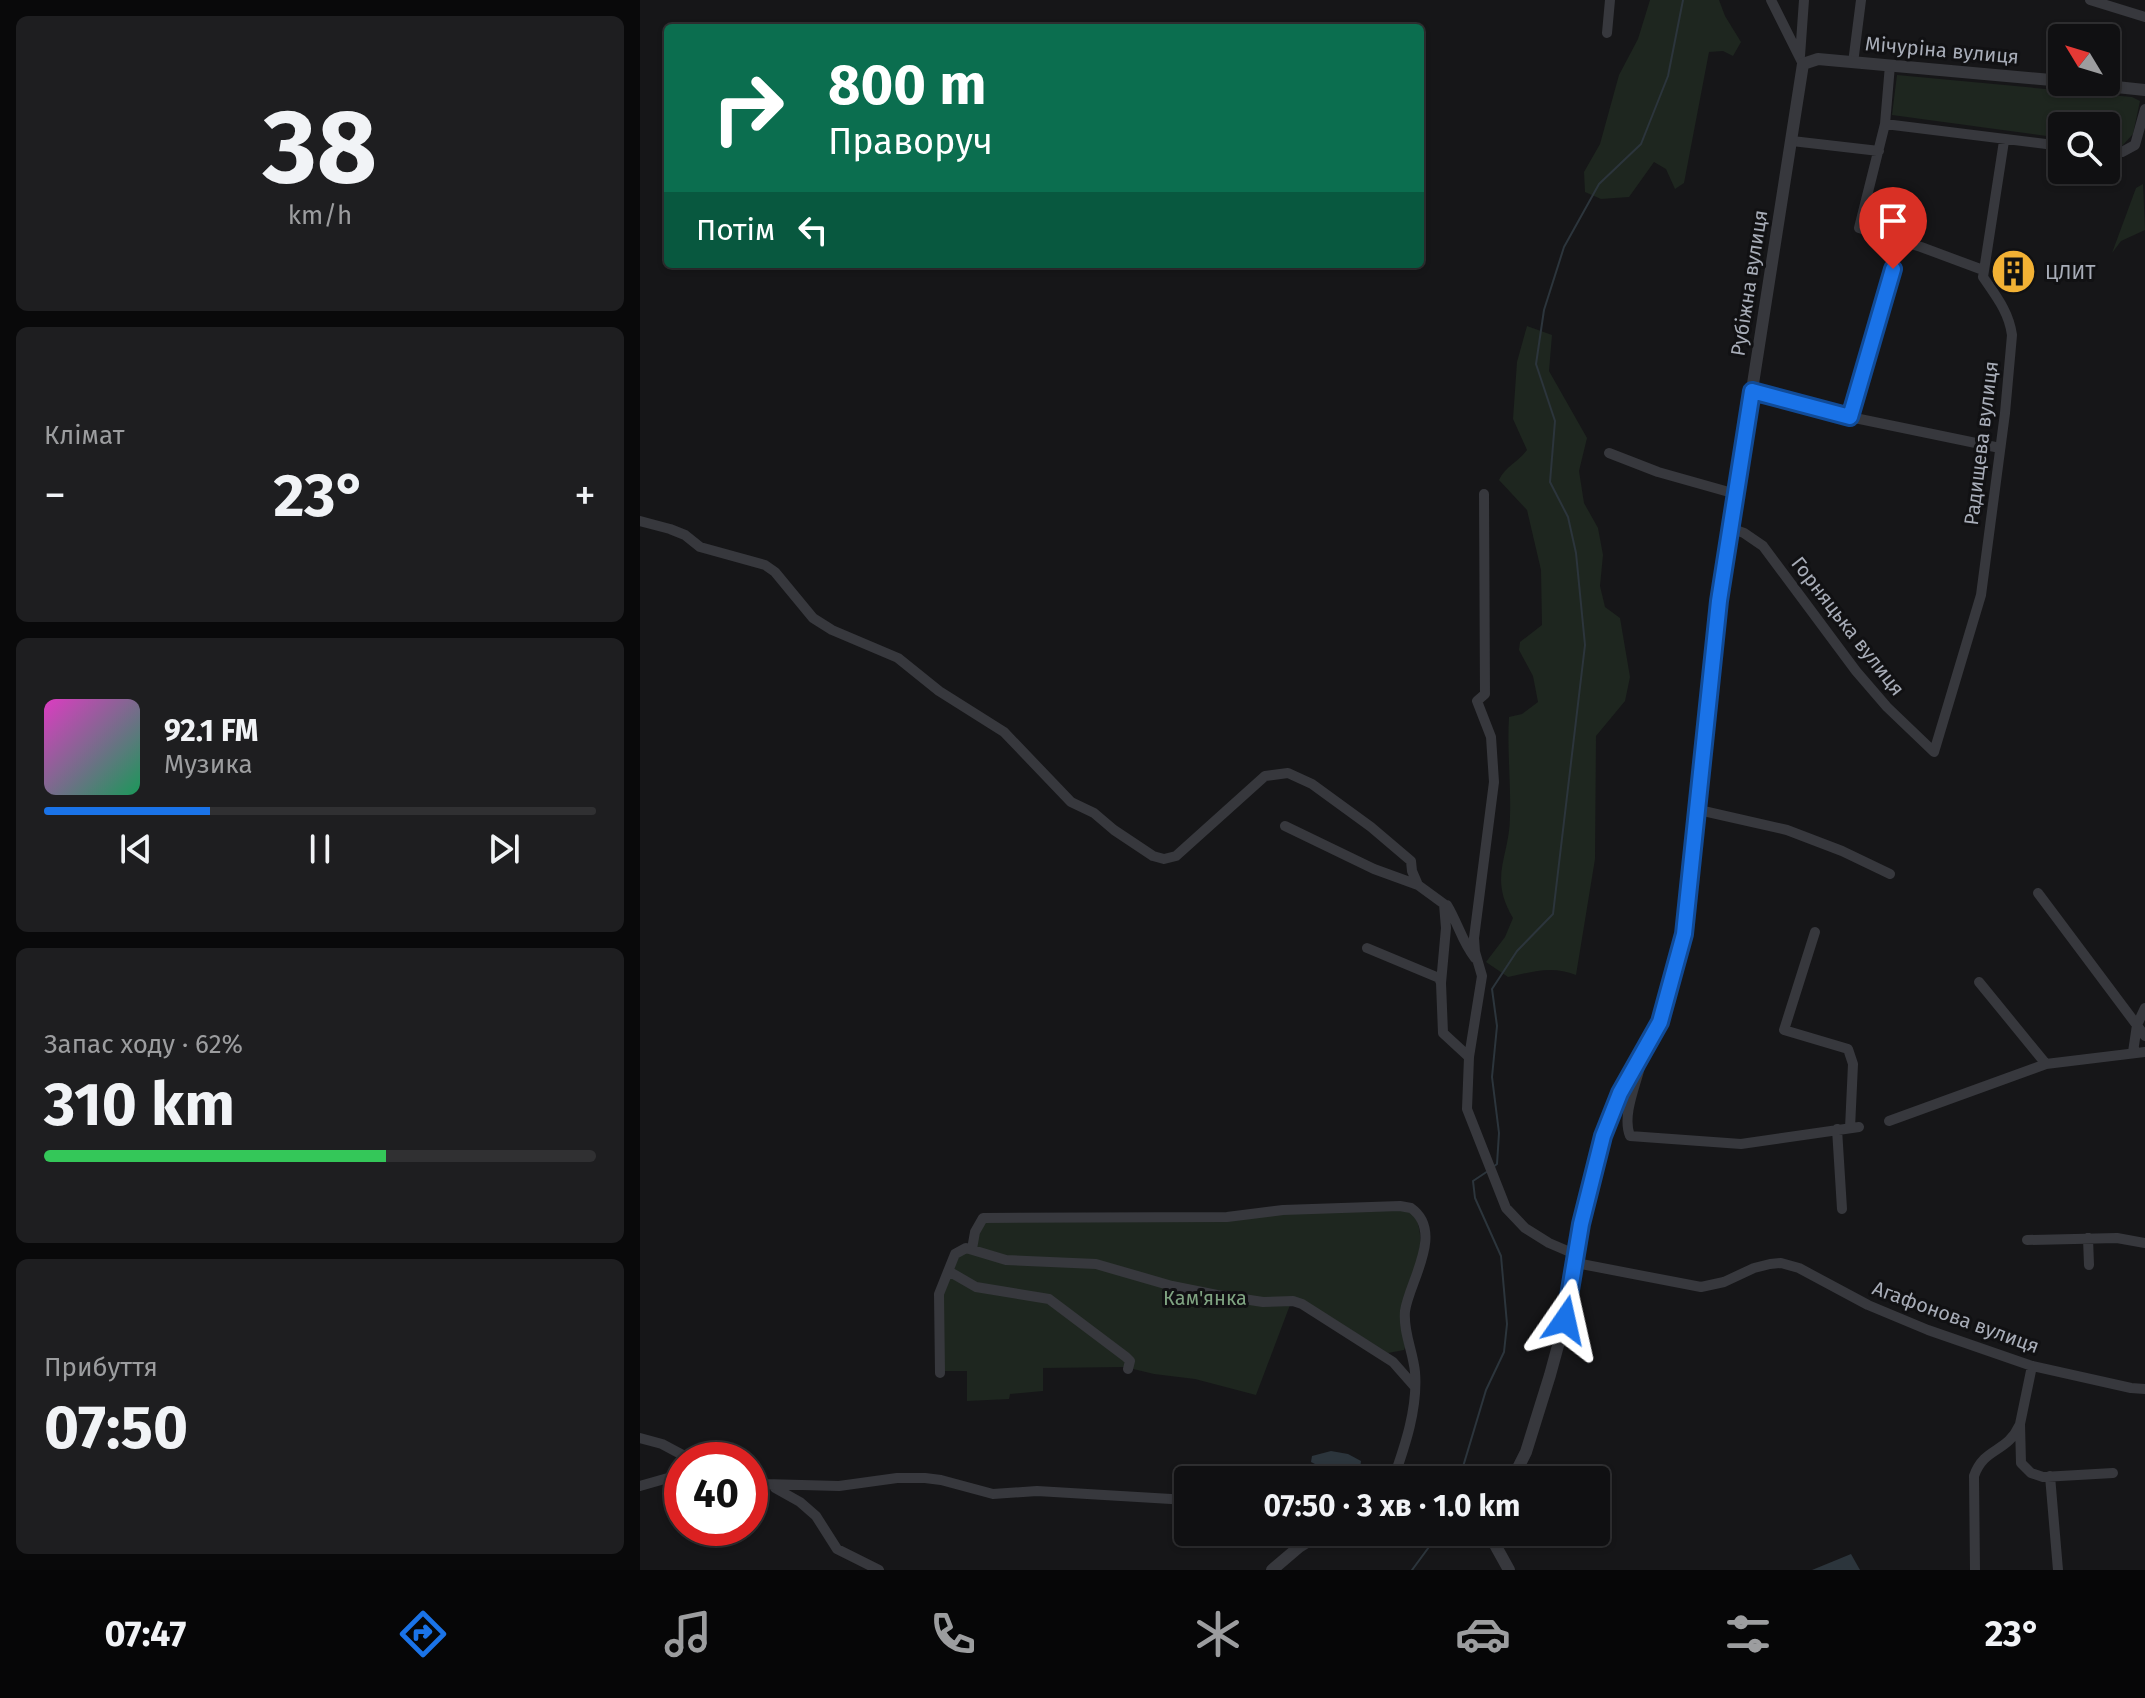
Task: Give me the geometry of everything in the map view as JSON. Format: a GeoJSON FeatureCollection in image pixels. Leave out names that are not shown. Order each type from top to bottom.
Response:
{"type":"FeatureCollection","features":[{"type":"Feature","properties":{"kind":"street"},"geometry":{"type":"LineString","coordinates":[[1607,33],[1610,0]]}},
{"type":"Feature","properties":{"kind":"street"},"geometry":{"type":"LineString","coordinates":[[1771,0],[1801,61]]}},
{"type":"Feature","properties":{"kind":"street"},"geometry":{"type":"LineString","coordinates":[[1801,61],[1804,0]]}},
{"type":"Feature","properties":{"kind":"street"},"geometry":{"type":"LineString","coordinates":[[1853,63],[1861,0]]}},
{"type":"Feature","properties":{"kind":"street"},"geometry":{"type":"LineString","coordinates":[[2090,0],[2145,17]]}},
{"type":"Feature","properties":{"kind":"street","name":"Мічуріна вулиця"},"geometry":{"type":"LineString","coordinates":[[1801,61],[1818,59],[2048,80]]}},
{"type":"Feature","properties":{"kind":"street","name":"Рубіжна вулиця"},"geometry":{"type":"LineString","coordinates":[[1519,1466],[1526,1452],[1565,1320],[1581,1224],[1609,1116],[1660,1022],[1681,947],[1730,528],[1792,141],[1801,61]]}},
{"type":"Feature","properties":{"kind":"street"},"geometry":{"type":"LineString","coordinates":[[1890,65],[1885,124],[1859,228],[1983,270],[2004,141]]}},
{"type":"Feature","properties":{"kind":"street"},"geometry":{"type":"LineString","coordinates":[[2120,87],[2145,90]]}},
{"type":"Feature","properties":{"kind":"street"},"geometry":{"type":"LineString","coordinates":[[2120,152],[2135,145],[2145,109]]}},
{"type":"Feature","properties":{"kind":"street"},"geometry":{"type":"LineString","coordinates":[[1885,124],[2048,145]]}},
{"type":"Feature","properties":{"kind":"street"},"geometry":{"type":"LineString","coordinates":[[1792,141],[1879,151]]}},
{"type":"Feature","properties":{"kind":"street"},"geometry":{"type":"LineString","coordinates":[[1850,417],[1900,242]]}},
{"type":"Feature","properties":{"kind":"street","name":"Радищева вулиця"},"geometry":{"type":"LineString","coordinates":[[1934,752],[1981,595],[2012,335],[2008,313],[1983,277],[1983,270]]}},
{"type":"Feature","properties":{"kind":"street"},"geometry":{"type":"LineString","coordinates":[[1752,391],[1850,417],[2000,448]]}},
{"type":"Feature","properties":{"kind":"street"},"geometry":{"type":"LineString","coordinates":[[1609,453],[1658,472],[1736,494]]}},
{"type":"Feature","properties":{"kind":"street","name":"Агафонова вулиця"},"geometry":{"type":"LineString","coordinates":[[1484,494],[1485,694],[1477,701],[1491,737],[1494,782],[1474,938],[1482,976],[1469,1057],[1467,1109],[1489,1170],[1513,1218],[1576,1259],[1701,1287],[1724,1282],[1754,1268],[1781,1263],[1799,1268],[1899,1318],[2032,1366],[2145,1389]]}},
{"type":"Feature","properties":{"kind":"street"},"geometry":{"type":"LineString","coordinates":[[640,521],[677,532],[700,547],[757,561],[770,568],[813,618],[913,668],[939,691],[1004,732],[1066,798],[1094,813],[1159,859],[1176,856],[1265,776],[1288,773],[1300,777],[1371,827],[1411,861],[1418,885]]}},
{"type":"Feature","properties":{"kind":"street","name":"Горняцька вулиця"},"geometry":{"type":"LineString","coordinates":[[1730,528],[1763,546],[1856,671],[1887,707],[1934,752]]}},
{"type":"Feature","properties":{"kind":"street"},"geometry":{"type":"LineString","coordinates":[[1699,810],[1787,830],[1890,874]]}},
{"type":"Feature","properties":{"kind":"street"},"geometry":{"type":"LineString","coordinates":[[1285,826],[1374,869],[1418,885],[1444,904],[1443,1033],[1469,1057]]}},
{"type":"Feature","properties":{"kind":"street"},"geometry":{"type":"LineString","coordinates":[[2038,893],[2145,1036]]}},
{"type":"Feature","properties":{"kind":"street"},"geometry":{"type":"LineString","coordinates":[[1435,899],[1447,904],[1464,944],[1478,961]]}},
{"type":"Feature","properties":{"kind":"street"},"geometry":{"type":"LineString","coordinates":[[1643,1055],[1629,1112],[1627,1128],[1630,1136],[1741,1144],[1855,1127],[1853,1064],[1848,1049],[1784,1030],[1815,932]]}},
{"type":"Feature","properties":{"kind":"street"},"geometry":{"type":"LineString","coordinates":[[1367,948],[1431,973],[1441,983]]}},
{"type":"Feature","properties":{"kind":"street"},"geometry":{"type":"LineString","coordinates":[[1979,982],[2046,1064]]}},
{"type":"Feature","properties":{"kind":"street"},"geometry":{"type":"LineString","coordinates":[[2133,1052],[2137,1025],[2145,1008]]}},
{"type":"Feature","properties":{"kind":"street"},"geometry":{"type":"LineString","coordinates":[[1889,1121],[2046,1064],[2145,1052]]}},
{"type":"Feature","properties":{"kind":"street"},"geometry":{"type":"LineString","coordinates":[[1837,1129],[1842,1209]]}},
{"type":"Feature","properties":{"kind":"street"},"geometry":{"type":"LineString","coordinates":[[972,1249],[975,1232],[983,1218],[1227,1217],[1283,1210],[1411,1208],[1422,1222],[1424,1240],[1422,1259],[1405,1315],[1415,1387],[1411,1418],[1397,1466]]}},
{"type":"Feature","properties":{"kind":"street"},"geometry":{"type":"LineString","coordinates":[[2088,1238],[2089,1265]]}},
{"type":"Feature","properties":{"kind":"street"},"geometry":{"type":"LineString","coordinates":[[2027,1240],[2117,1238],[2145,1243]]}},
{"type":"Feature","properties":{"kind":"street"},"geometry":{"type":"LineString","coordinates":[[940,1373],[938,1301],[941,1286],[950,1272],[955,1254],[966,1248],[1006,1260],[1096,1264],[1172,1286],[1217,1295],[1263,1302],[1293,1301],[1393,1362],[1415,1387]]}},
{"type":"Feature","properties":{"kind":"street"},"geometry":{"type":"LineString","coordinates":[[950,1272],[976,1287],[1054,1301],[1129,1359],[1128,1369]]}},
{"type":"Feature","properties":{"kind":"street"},"geometry":{"type":"LineString","coordinates":[[1975,1570],[1974,1476],[1979,1463],[2015,1435],[2032,1366]]}},
{"type":"Feature","properties":{"kind":"street"},"geometry":{"type":"LineString","coordinates":[[2020,1424],[2021,1463],[2031,1473],[2050,1476],[2113,1473]]}},
{"type":"Feature","properties":{"kind":"street"},"geometry":{"type":"LineString","coordinates":[[640,1438],[664,1445]]}},
{"type":"Feature","properties":{"kind":"street"},"geometry":{"type":"LineString","coordinates":[[2050,1476],[2058,1570]]}},
{"type":"Feature","properties":{"kind":"street"},"geometry":{"type":"LineString","coordinates":[[768,1484],[839,1486],[897,1478],[925,1478],[993,1494],[1037,1491],[1174,1499]]}},
{"type":"Feature","properties":{"kind":"street"},"geometry":{"type":"LineString","coordinates":[[640,1486],[664,1479]]}},
{"type":"Feature","properties":{"kind":"street"},"geometry":{"type":"LineString","coordinates":[[768,1485],[782,1491],[816,1516],[837,1549],[879,1570]]}},
{"type":"Feature","properties":{"kind":"street"},"geometry":{"type":"LineString","coordinates":[[1272,1570],[1301,1546]]}},
{"type":"Feature","properties":{"kind":"street"},"geometry":{"type":"LineString","coordinates":[[1496,1546],[1509,1570]]}},
{"type":"Feature","properties":{"kind":"green space"},"geometry":{"type":"Polygon","coordinates":[[[1650,0],[1719,0],[1741,42],[1733,56],[1723,51],[1709,52],[1684,183],[1675,189],[1666,169],[1654,162],[1629,197],[1601,199],[1585,192],[1584,172],[1600,144],[1619,75],[1638,39],[1650,0]]]}},
{"type":"Feature","properties":{"kind":"green space"},"geometry":{"type":"Polygon","coordinates":[[[1897,75],[2048,89],[2048,96],[2120,96],[2140,101],[2133,134],[2122,146],[2120,112],[2048,112],[2048,136],[1892,115],[1897,75]]]}},
{"type":"Feature","properties":{"kind":"green space"},"geometry":{"type":"Polygon","coordinates":[[[2143,184],[2145,230],[2121,241],[2112,253],[2136,188],[2143,184]]]}},
{"type":"Feature","properties":{"kind":"green space"},"geometry":{"type":"Polygon","coordinates":[[[1527,326],[1552,335],[1549,371],[1587,438],[1579,471],[1584,503],[1598,528],[1603,555],[1600,586],[1605,607],[1620,618],[1630,677],[1625,701],[1596,736],[1595,859],[1576,975],[1550,970],[1508,977],[1486,962],[1505,937],[1513,918],[1502,890],[1501,878],[1510,816],[1509,717],[1522,714],[1538,702],[1533,676],[1519,650],[1520,642],[1542,625],[1541,570],[1527,510],[1499,480],[1527,450],[1513,419],[1517,362],[1527,326]]]}},
{"type":"Feature","properties":{"kind":"green space","name":"Кам'янка"},"geometry":{"type":"Polygon","coordinates":[[[1392,1208],[1414,1213],[1419,1226],[1420,1250],[1404,1306],[1404,1350],[1388,1353],[1306,1302],[1290,1305],[1256,1395],[1195,1379],[1125,1367],[1043,1368],[1043,1391],[1010,1394],[1009,1399],[967,1401],[967,1371],[943,1371],[944,1283],[957,1255],[971,1252],[984,1221],[1392,1208]]]}},
{"type":"Feature","properties":{"kind":"shaded area"},"geometry":{"type":"Polygon","coordinates":[[[1331,1451],[1348,1454],[1361,1461],[1360,1466],[1315,1466],[1311,1462],[1312,1456],[1331,1451]]]}},
{"type":"Feature","properties":{"kind":"shaded area"},"geometry":{"type":"Polygon","coordinates":[[[1851,1554],[1860,1570],[1812,1570],[1851,1554]]]}},
{"type":"Feature","properties":{"kind":"waterway"},"geometry":{"type":"LineString","coordinates":[[1493,1167],[1497,1164],[1499,1133],[1492,1077],[1497,1026],[1492,989],[1517,951],[1553,914],[1585,645],[1576,553],[1568,517],[1550,482],[1555,421],[1536,364],[1544,310],[1564,247],[1599,184],[1641,144],[1668,76],[1683,0]]}},
{"type":"Feature","properties":{"kind":"waterway"},"geometry":{"type":"LineString","coordinates":[[1463,1466],[1486,1390],[1504,1352],[1507,1324],[1501,1256],[1475,1198],[1473,1181],[1488,1171]]}},
{"type":"Feature","properties":{"kind":"waterway"},"geometry":{"type":"LineString","coordinates":[[1412,1570],[1430,1546]]}},
{"type":"Feature","properties":{"kind":"place","name":"ЦЛИТ"},"geometry":{"type":"Point","coordinates":[2014,272]}},
{"type":"Feature","properties":{"kind":"route"},"geometry":{"type":"LineString","coordinates":[[1565,1320],[1581,1224],[1609,1116],[1660,1022],[1684,934],[1719,601],[1752,391],[1850,417],[1893,269]]}}]}
